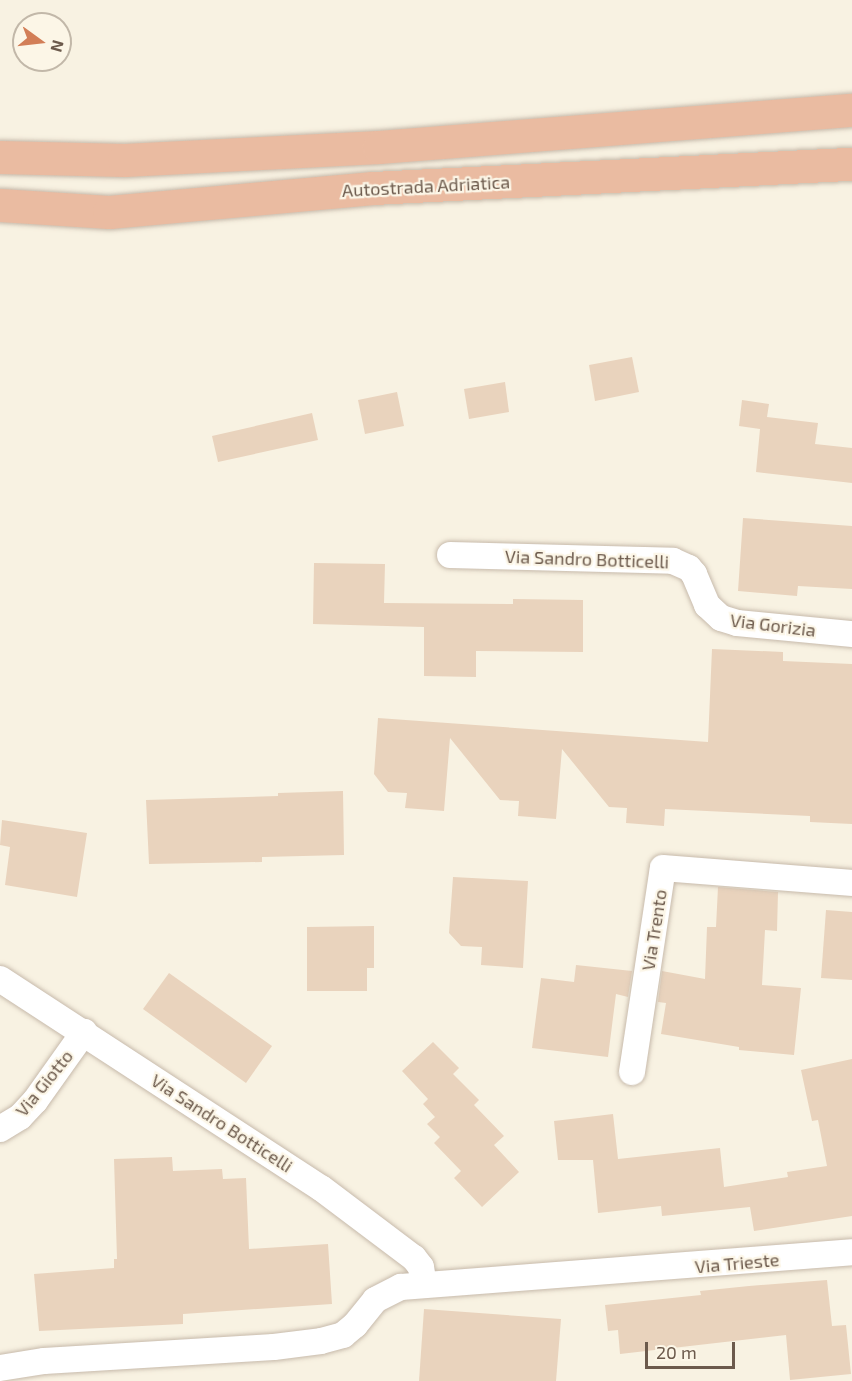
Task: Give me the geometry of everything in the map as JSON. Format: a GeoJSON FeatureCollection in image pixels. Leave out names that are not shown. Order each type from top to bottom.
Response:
{"type":"FeatureCollection","features":[{"type":"Feature","properties":{"kind":"highway"},"geometry":{"type":"LineString","coordinates":[[0,157],[124,160],[380,147],[852,110]]}},
{"type":"Feature","properties":{"kind":"highway","name":"Autostrada Adriatica"},"geometry":{"type":"LineString","coordinates":[[0,205],[109,212],[373,188],[852,164]]}},
{"type":"Feature","properties":{"kind":"street","name":"Via Sandro Botticelli"},"geometry":{"type":"LineString","coordinates":[[450,555],[673,561],[689,568],[705,598]]}},
{"type":"Feature","properties":{"kind":"street","name":"Via Gorizia"},"geometry":{"type":"LineString","coordinates":[[705,598],[712,613],[729,621],[852,634]]}},
{"type":"Feature","properties":{"kind":"street","name":"Via Trento"},"geometry":{"type":"LineString","coordinates":[[632,1072],[663,868],[852,883]]}},
{"type":"Feature","properties":{"kind":"street","name":"Via Sandro Botticelli"},"geometry":{"type":"LineString","coordinates":[[0,979],[84,1032],[357,1214],[414,1258],[421,1267],[424,1285]]}},
{"type":"Feature","properties":{"kind":"street","name":"Via Giotto"},"geometry":{"type":"LineString","coordinates":[[0,1129],[20,1117],[35,1101],[84,1032]]}},
{"type":"Feature","properties":{"kind":"street","name":"Via Trieste"},"geometry":{"type":"LineString","coordinates":[[424,1285],[622,1272],[852,1252]]}},
{"type":"Feature","properties":{"kind":"street"},"geometry":{"type":"LineString","coordinates":[[0,1368],[44,1361],[274,1347],[321,1341],[343,1335],[355,1325],[375,1300],[388,1292],[401,1287],[424,1285]]}},
{"type":"Feature","properties":{"kind":"building"},"geometry":{"type":"Polygon","coordinates":[[[632,357],[639,392],[595,401],[589,365],[632,357]]]}},
{"type":"Feature","properties":{"kind":"building"},"geometry":{"type":"Polygon","coordinates":[[[505,382],[509,412],[469,419],[464,389],[505,382]]]}},
{"type":"Feature","properties":{"kind":"building"},"geometry":{"type":"Polygon","coordinates":[[[397,392],[404,426],[365,434],[358,400],[397,392]]]}},
{"type":"Feature","properties":{"kind":"building"},"geometry":{"type":"Polygon","coordinates":[[[742,400],[769,404],[767,417],[818,423],[815,444],[852,448],[852,483],[756,472],[760,429],[739,426],[742,400]]]}},
{"type":"Feature","properties":{"kind":"building"},"geometry":{"type":"Polygon","coordinates":[[[312,413],[318,440],[218,462],[212,436],[312,413]]]}},
{"type":"Feature","properties":{"kind":"building"},"geometry":{"type":"Polygon","coordinates":[[[743,518],[852,526],[852,589],[798,586],[797,596],[738,591],[743,518]]]}},
{"type":"Feature","properties":{"kind":"building"},"geometry":{"type":"Polygon","coordinates":[[[314,563],[385,564],[384,603],[513,604],[513,599],[583,600],[583,652],[476,651],[476,677],[424,676],[424,627],[313,624],[314,563]]]}},
{"type":"Feature","properties":{"kind":"building"},"geometry":{"type":"Polygon","coordinates":[[[712,649],[783,652],[783,661],[852,664],[852,824],[810,822],[810,816],[665,809],[664,826],[626,823],[627,808],[609,807],[562,749],[556,819],[518,816],[519,801],[500,800],[450,738],[444,811],[405,808],[407,793],[388,792],[374,774],[378,718],[708,742],[712,649]]]}},
{"type":"Feature","properties":{"kind":"building"},"geometry":{"type":"Polygon","coordinates":[[[343,791],[344,855],[262,857],[262,862],[149,864],[146,800],[278,796],[278,793],[343,791]]]}},
{"type":"Feature","properties":{"kind":"building"},"geometry":{"type":"Polygon","coordinates":[[[2,820],[87,833],[77,897],[5,885],[10,847],[0,845],[2,820]]]}},
{"type":"Feature","properties":{"kind":"building"},"geometry":{"type":"Polygon","coordinates":[[[453,877],[528,881],[523,968],[481,965],[482,947],[461,946],[449,933],[453,877]]]}},
{"type":"Feature","properties":{"kind":"building"},"geometry":{"type":"Polygon","coordinates":[[[718,887],[778,892],[777,931],[765,930],[762,985],[801,988],[794,1055],[739,1050],[739,1047],[661,1034],[666,1003],[658,1002],[662,971],[705,979],[707,927],[716,927],[718,887]]]}},
{"type":"Feature","properties":{"kind":"building"},"geometry":{"type":"Polygon","coordinates":[[[826,910],[852,912],[852,980],[821,978],[826,910]]]}},
{"type":"Feature","properties":{"kind":"building"},"geometry":{"type":"Polygon","coordinates":[[[374,926],[374,968],[367,968],[367,991],[307,991],[307,927],[374,926]]]}},
{"type":"Feature","properties":{"kind":"building"},"geometry":{"type":"Polygon","coordinates":[[[576,965],[632,971],[628,997],[616,994],[608,1057],[532,1048],[541,978],[574,982],[576,965]]]}},
{"type":"Feature","properties":{"kind":"building"},"geometry":{"type":"Polygon","coordinates":[[[169,973],[272,1046],[246,1083],[143,1009],[169,973]]]}},
{"type":"Feature","properties":{"kind":"building"},"geometry":{"type":"Polygon","coordinates":[[[433,1042],[459,1068],[453,1074],[479,1100],[474,1105],[504,1136],[494,1145],[519,1172],[482,1207],[454,1178],[461,1171],[434,1143],[440,1137],[427,1124],[435,1117],[423,1104],[428,1099],[402,1071],[433,1042]]]}},
{"type":"Feature","properties":{"kind":"building"},"geometry":{"type":"Polygon","coordinates":[[[852,1059],[852,1216],[754,1231],[750,1207],[662,1216],[661,1206],[598,1213],[593,1160],[558,1160],[554,1121],[613,1114],[618,1159],[720,1148],[724,1187],[788,1177],[787,1172],[827,1166],[818,1120],[812,1121],[801,1070],[852,1059]]]}},
{"type":"Feature","properties":{"kind":"building"},"geometry":{"type":"Polygon","coordinates":[[[172,1157],[173,1171],[222,1169],[223,1179],[246,1178],[249,1249],[328,1244],[332,1304],[183,1314],[183,1324],[39,1331],[34,1274],[114,1268],[114,1259],[117,1259],[114,1159],[172,1157]]]}},
{"type":"Feature","properties":{"kind":"building"},"geometry":{"type":"Polygon","coordinates":[[[827,1280],[832,1326],[846,1325],[851,1374],[790,1380],[786,1335],[620,1354],[618,1330],[608,1331],[605,1305],[701,1295],[700,1291],[827,1280]]]}},
{"type":"Feature","properties":{"kind":"building"},"geometry":{"type":"Polygon","coordinates":[[[424,1309],[561,1319],[556,1381],[419,1381],[424,1309]]]}}]}
